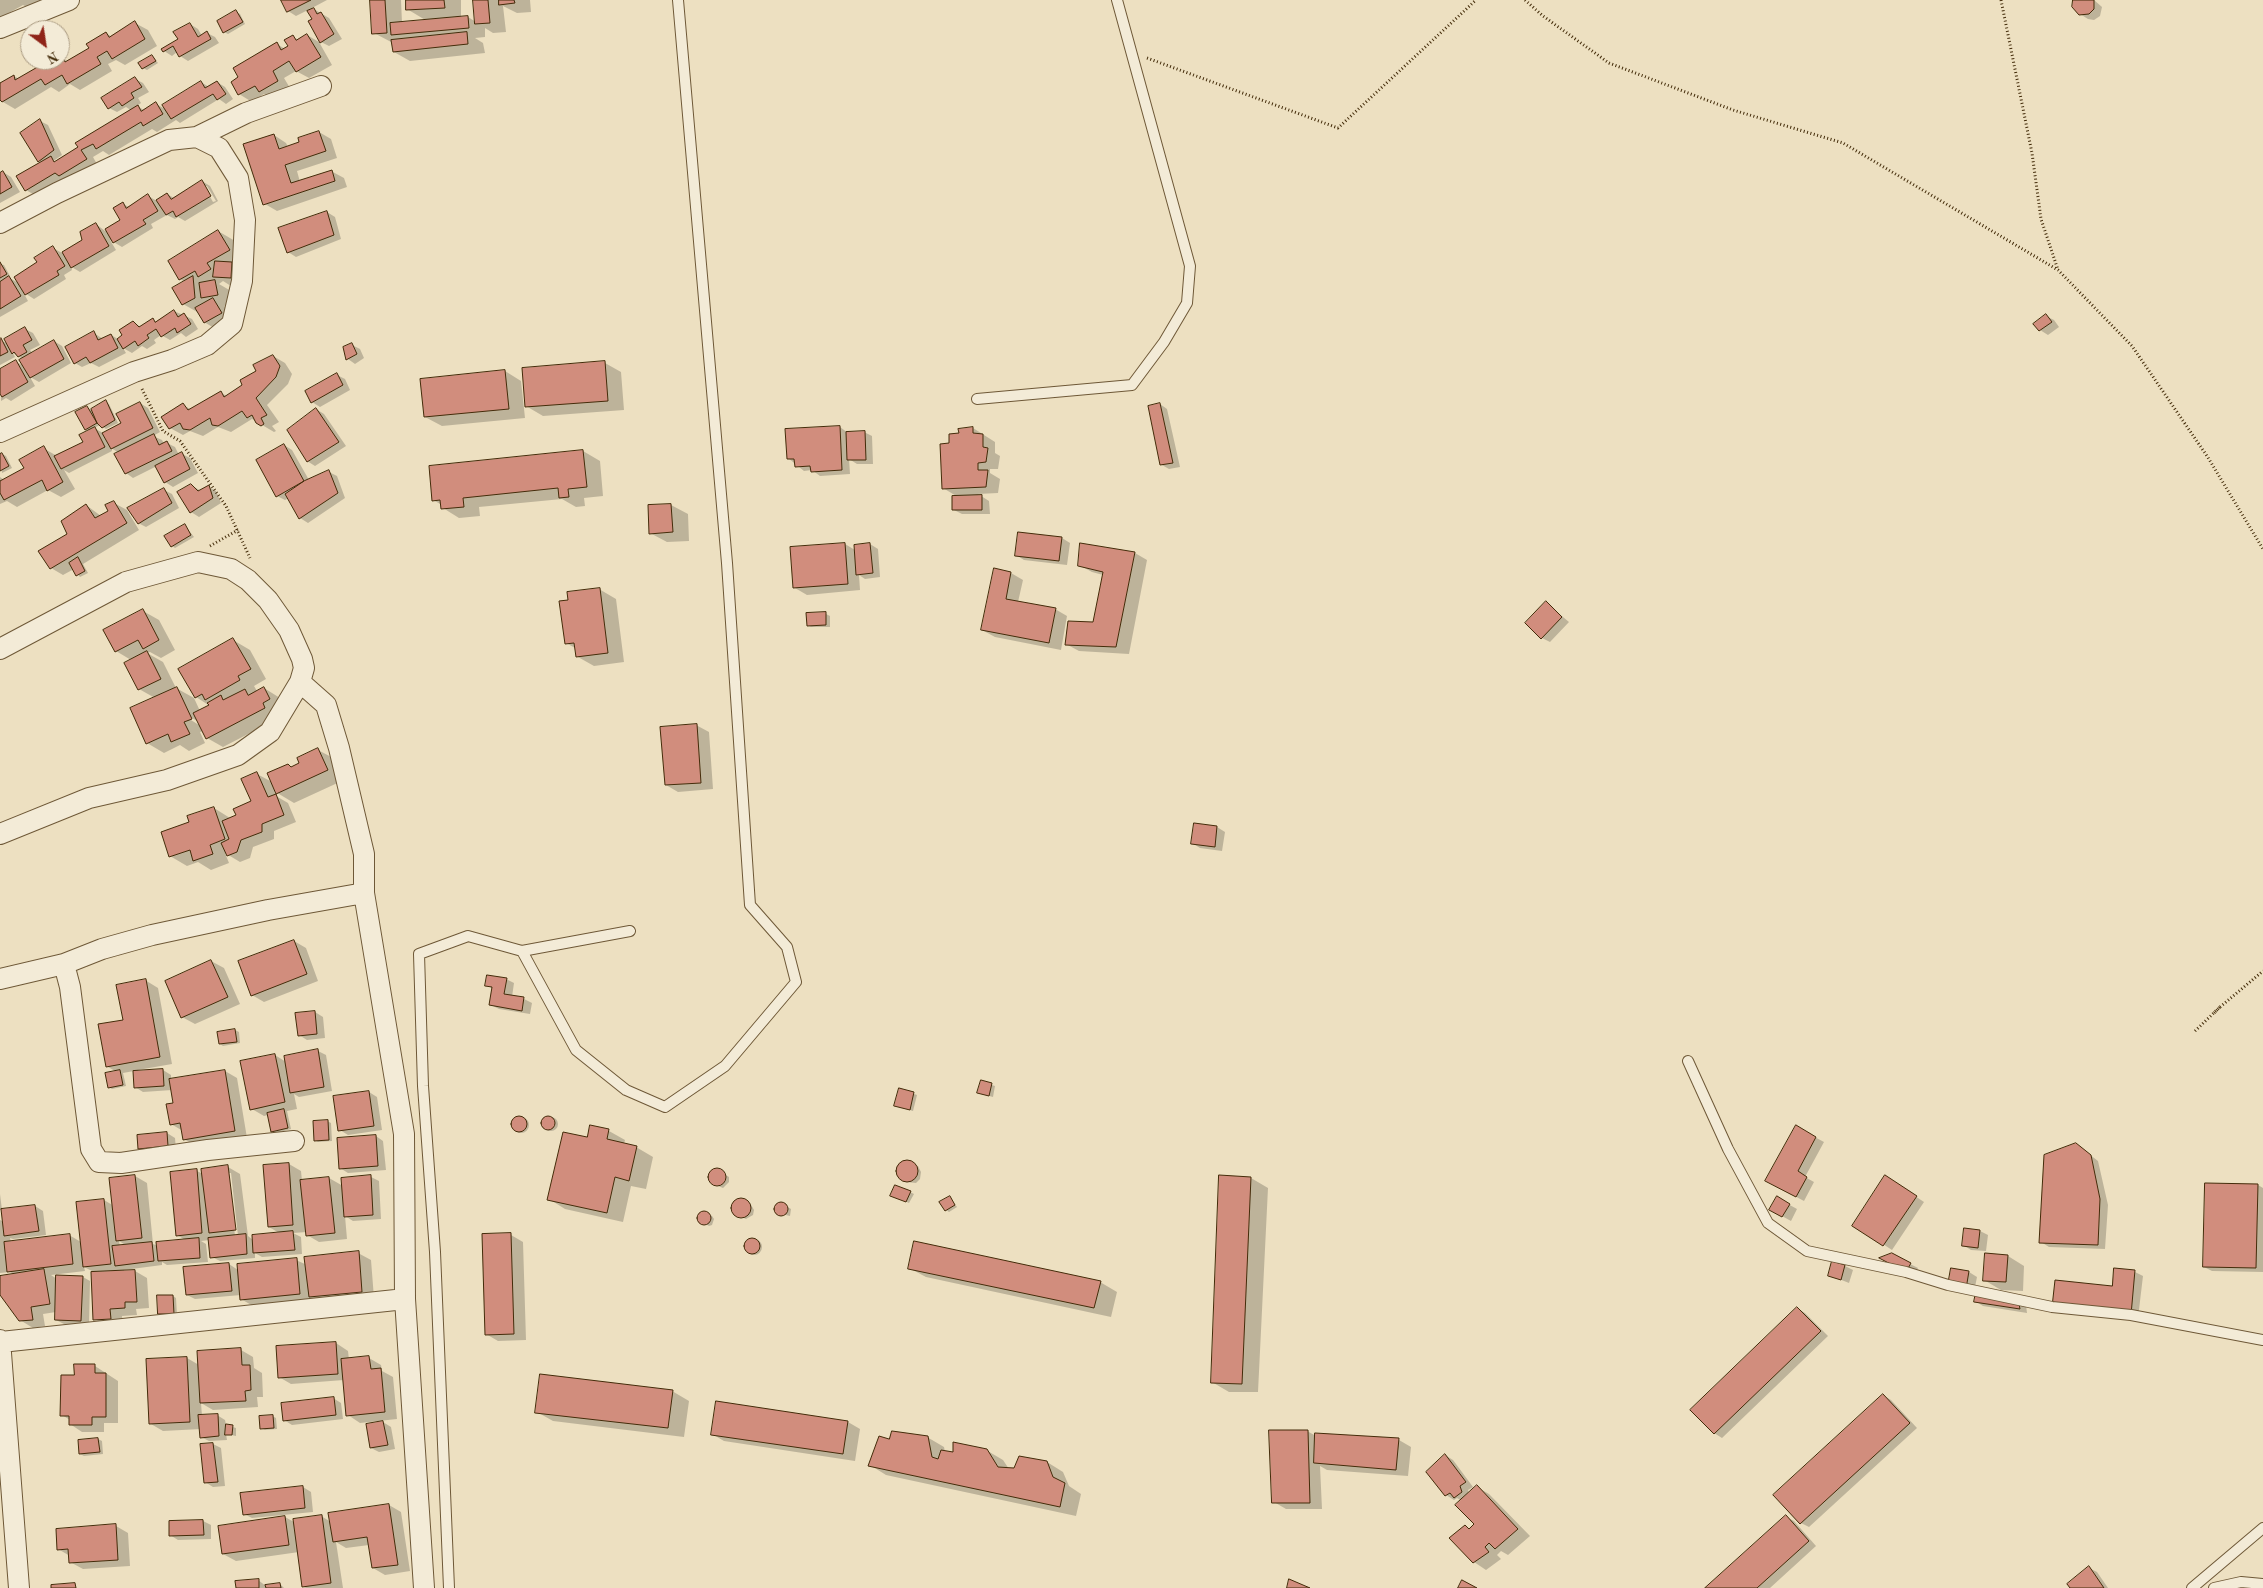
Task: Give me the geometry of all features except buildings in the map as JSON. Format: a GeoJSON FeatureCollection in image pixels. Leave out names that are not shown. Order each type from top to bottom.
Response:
{"type":"FeatureCollection","features":[{"type":"Feature","properties":{"kind":"street"},"geometry":{"type":"LineString","coordinates":[[0,28],[69,0]]}},
{"type":"Feature","properties":{"kind":"street"},"geometry":{"type":"LineString","coordinates":[[0,223],[57,193],[169,140],[197,137],[246,113],[320,86]]}},
{"type":"Feature","properties":{"kind":"street"},"geometry":{"type":"LineString","coordinates":[[0,432],[134,372],[172,360],[207,345],[232,324],[242,281],[245,220],[238,178],[219,148],[197,137]]}},
{"type":"Feature","properties":{"kind":"street"},"geometry":{"type":"LineString","coordinates":[[0,648],[126,582],[198,562],[231,569],[248,580],[268,600],[289,630],[304,668],[300,682],[270,732],[238,755],[167,780],[89,798],[0,834]]}},
{"type":"Feature","properties":{"kind":"street"},"geometry":{"type":"LineString","coordinates":[[300,682],[326,705],[339,748],[364,854],[364,893],[404,1134],[405,1299],[424,1588]]}},
{"type":"Feature","properties":{"kind":"street"},"geometry":{"type":"LineString","coordinates":[[0,979],[64,964],[102,949],[152,934],[268,910],[364,893]]}},
{"type":"Feature","properties":{"kind":"street"},"geometry":{"type":"LineString","coordinates":[[64,964],[70,987],[91,1149],[99,1162],[121,1163],[208,1150],[294,1141]]}},
{"type":"Feature","properties":{"kind":"street"},"geometry":{"type":"LineString","coordinates":[[19,1588],[1,1341],[405,1299]]}},
{"type":"Feature","properties":{"kind":"lane"},"geometry":{"type":"LineString","coordinates":[[522,951],[576,1050],[626,1090],[665,1107],[725,1066],[796,982],[787,947],[750,905],[727,562],[678,0]]}},
{"type":"Feature","properties":{"kind":"lane"},"geometry":{"type":"LineString","coordinates":[[977,399],[1132,385],[1164,342],[1187,302],[1190,266],[1117,0]]}},
{"type":"Feature","properties":{"kind":"lane"},"geometry":{"type":"LineString","coordinates":[[449,1588],[435,1252],[423,1086],[419,954],[468,936],[522,951],[630,932]]}},
{"type":"Feature","properties":{"kind":"lane"},"geometry":{"type":"LineString","coordinates":[[1688,1061],[1728,1149],[1768,1223],[1807,1251],[1906,1272],[1948,1286],[2052,1307],[2130,1315],[2263,1340]]}},
{"type":"Feature","properties":{"kind":"lane"},"geometry":{"type":"LineString","coordinates":[[2192,1588],[2263,1528]]}},
{"type":"Feature","properties":{"kind":"lane"},"geometry":{"type":"LineString","coordinates":[[2214,1588],[2241,1582],[2263,1584]]}},
{"type":"Feature","properties":{"kind":"path"},"geometry":{"type":"LineString","coordinates":[[1130,52],[1338,128],[1476,0]]}},
{"type":"Feature","properties":{"kind":"path"},"geometry":{"type":"LineString","coordinates":[[1525,0],[1609,63],[1733,110],[1843,143],[2058,270],[2132,346],[2207,456],[2263,549]]}},
{"type":"Feature","properties":{"kind":"path"},"geometry":{"type":"LineString","coordinates":[[2001,0],[2032,153],[2041,219],[2058,270]]}},
{"type":"Feature","properties":{"kind":"path"},"geometry":{"type":"LineString","coordinates":[[134,372],[163,431],[180,441],[226,506],[253,565]]}},
{"type":"Feature","properties":{"kind":"path"},"geometry":{"type":"LineString","coordinates":[[198,562],[207,547],[238,530]]}},
{"type":"Feature","properties":{"kind":"path"},"geometry":{"type":"LineString","coordinates":[[2195,1031],[2263,971]]}},
{"type":"Feature","properties":{"kind":"path"},"geometry":{"type":"LineString","coordinates":[[2213,1014],[2220,1007]]}}]}
